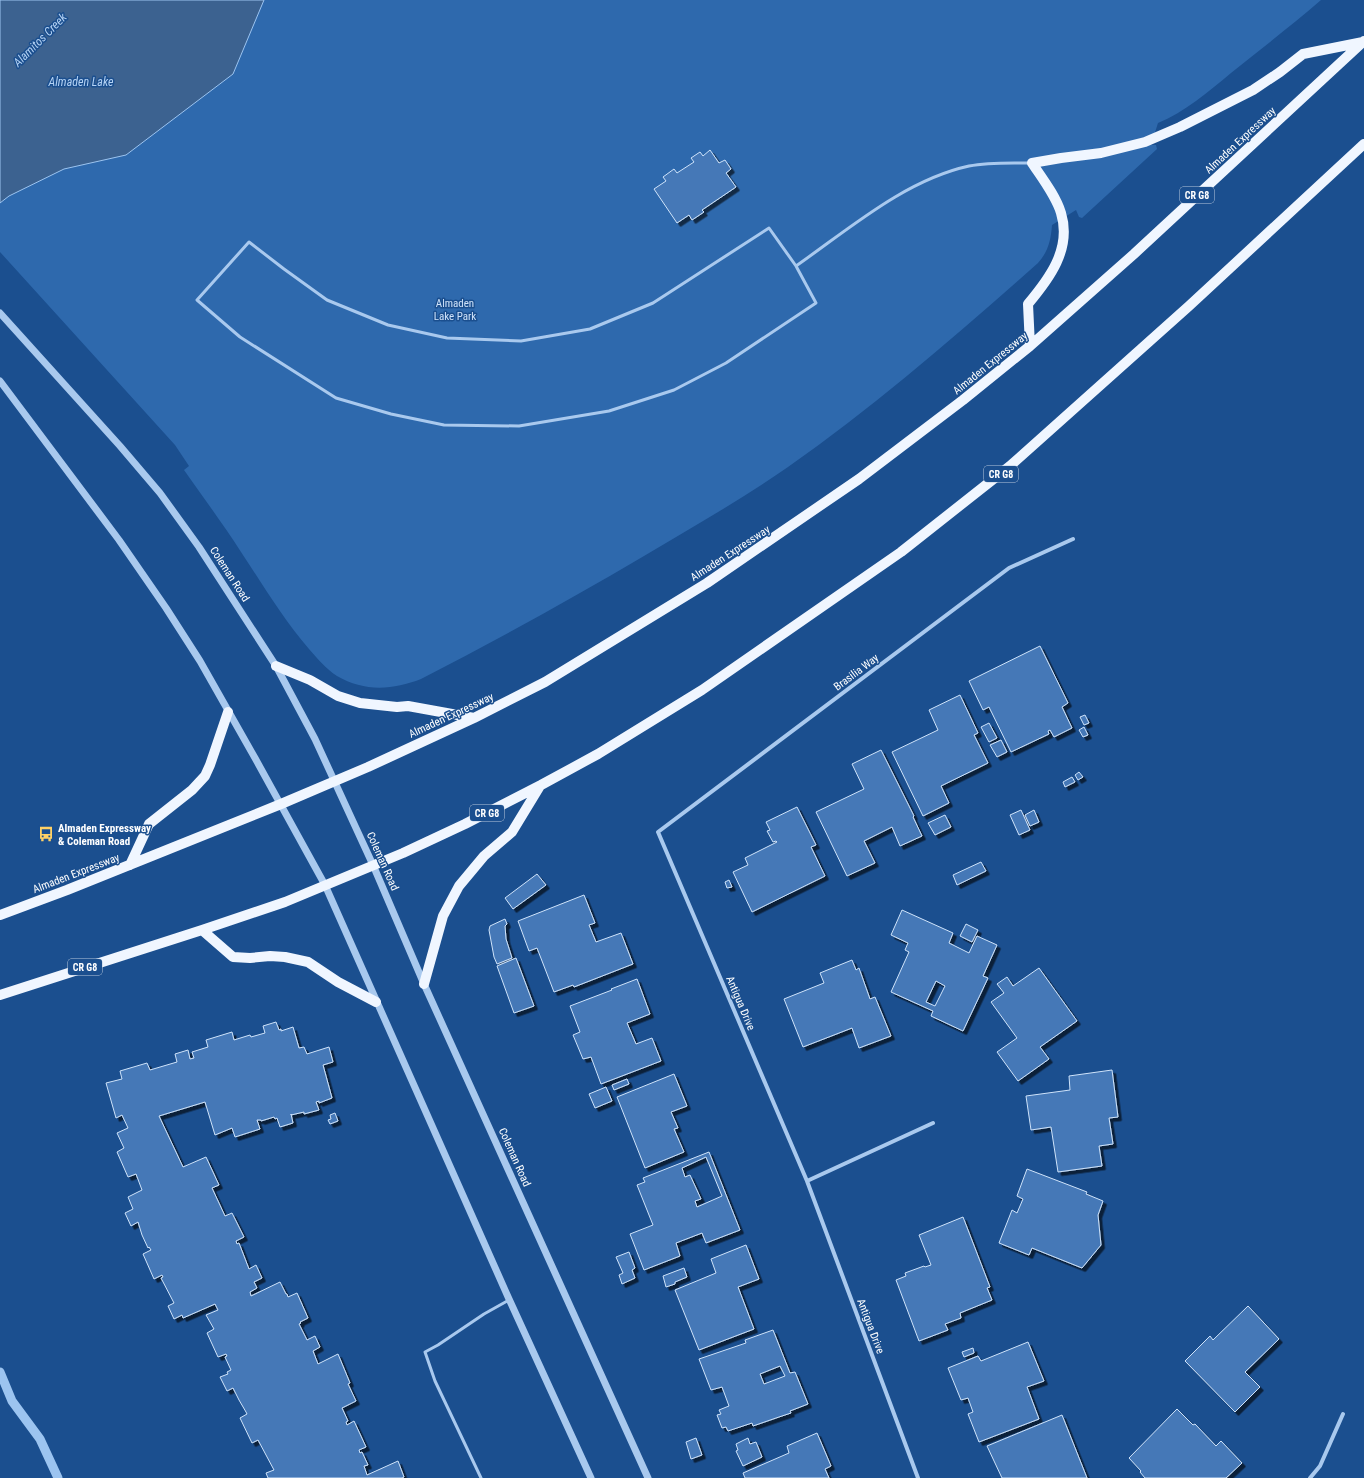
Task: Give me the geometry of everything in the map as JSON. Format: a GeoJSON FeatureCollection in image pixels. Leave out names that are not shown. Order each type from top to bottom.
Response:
{"type":"FeatureCollection","features":[{"type":"Feature","properties":{"kind":"main road"},"geometry":{"type":"LineString","coordinates":[[1030,346],[1028,304],[1050,277],[1059,257],[1064,238],[1062,214],[1045,182],[1032,163],[1100,153],[1145,142],[1180,127],[1247,94],[1280,72],[1303,54],[1364,41]]}},
{"type":"Feature","properties":{"kind":"main road","name":"Almaden Expressway"},"geometry":{"type":"LineString","coordinates":[[0,914],[67,890],[281,804],[474,718],[557,675],[707,583],[859,480],[1030,346],[1134,254],[1364,41]]}},
{"type":"Feature","properties":{"kind":"main road","name":"CR G8"},"geometry":{"type":"LineString","coordinates":[[0,995],[294,899],[373,865],[465,824],[541,785],[598,754],[702,690],[907,548],[1010,466],[1189,306],[1364,144]]}},
{"type":"Feature","properties":{"kind":"main road"},"geometry":{"type":"LineString","coordinates":[[276,666],[310,680],[338,696],[360,703],[398,707],[408,706],[474,718]]}},
{"type":"Feature","properties":{"kind":"main road"},"geometry":{"type":"LineString","coordinates":[[130,865],[149,824],[192,790],[205,776],[228,712]]}},
{"type":"Feature","properties":{"kind":"main road"},"geometry":{"type":"LineString","coordinates":[[424,984],[443,916],[459,886],[484,856],[512,832],[541,785]]}},
{"type":"Feature","properties":{"kind":"main road"},"geometry":{"type":"LineString","coordinates":[[202,930],[233,957],[250,958],[270,956],[285,957],[308,962],[338,982],[376,1002]]}},
{"type":"Feature","properties":{"kind":"street","name":"Coleman Road"},"geometry":{"type":"LineString","coordinates":[[0,313],[120,446],[160,493],[199,547],[276,666],[315,739],[373,865],[424,984],[648,1478]]}},
{"type":"Feature","properties":{"kind":"street"},"geometry":{"type":"LineString","coordinates":[[0,381],[119,540],[166,608],[200,661],[325,885],[376,1002],[591,1478]]}},
{"type":"Feature","properties":{"kind":"street","name":"Brasilia Way"},"geometry":{"type":"LineString","coordinates":[[658,832],[1010,568],[1073,539]]}},
{"type":"Feature","properties":{"kind":"street","name":"Antigua Drive"},"geometry":{"type":"LineString","coordinates":[[658,832],[807,1181],[918,1478]]}},
{"type":"Feature","properties":{"kind":"street"},"geometry":{"type":"LineString","coordinates":[[807,1181],[933,1123]]}},
{"type":"Feature","properties":{"kind":"street"},"geometry":{"type":"LineString","coordinates":[[1310,1478],[1320,1466],[1343,1414]]}},
{"type":"Feature","properties":{"kind":"lane"},"geometry":{"type":"LineString","coordinates":[[796,266],[875,210],[914,186],[969,166],[994,162],[1032,163]]}},
{"type":"Feature","properties":{"kind":"lane"},"geometry":{"type":"LineString","coordinates":[[769,228],[796,266],[816,303],[726,363],[674,390],[609,411],[519,426],[444,425],[391,414],[336,398],[240,337],[197,300],[249,242],[327,300],[388,325],[447,338],[521,341],[590,329],[653,303],[769,228]]}},
{"type":"Feature","properties":{"kind":"lane"},"geometry":{"type":"LineString","coordinates":[[481,1478],[435,1381],[425,1352],[438,1346],[484,1314],[510,1299]]}},
{"type":"Feature","properties":{"kind":"green space","name":"Almaden Lake Park"},"geometry":{"type":"Polygon","coordinates":[[[0,0],[1321,0],[1196,101],[1178,113],[1158,123],[1151,145],[1156,145],[1157,149],[1082,218],[1079,217],[1076,210],[1052,225],[1048,246],[1038,263],[916,369],[821,443],[771,479],[717,513],[534,619],[421,679],[410,683],[379,688],[358,685],[337,676],[325,667],[309,649],[282,614],[227,531],[184,470],[189,466],[175,445],[0,252],[0,0]]]}},
{"type":"Feature","properties":{"kind":"water","name":"Almaden Lake"},"geometry":{"type":"Polygon","coordinates":[[[0,0],[264,0],[233,74],[126,155],[64,169],[9,196],[0,203],[0,0]]]}},
{"type":"Feature","properties":{"kind":"building"},"geometry":{"type":"Polygon","coordinates":[[[710,150],[719,163],[725,160],[731,169],[726,173],[736,187],[702,210],[704,212],[692,220],[689,215],[677,223],[654,189],[666,181],[663,177],[674,169],[677,173],[694,162],[691,158],[700,152],[703,156],[710,150]]]}},
{"type":"Feature","properties":{"kind":"building"},"geometry":{"type":"Polygon","coordinates":[[[1040,646],[1068,703],[1062,707],[1072,728],[1054,737],[1050,730],[1048,731],[1049,734],[1011,752],[989,707],[983,710],[969,681],[1040,646]]]}},
{"type":"Feature","properties":{"kind":"building"},"geometry":{"type":"Polygon","coordinates":[[[960,695],[978,733],[974,735],[988,763],[941,786],[949,803],[923,816],[892,752],[938,730],[929,710],[960,695]]]}},
{"type":"Feature","properties":{"kind":"building"},"geometry":{"type":"Polygon","coordinates":[[[1085,715],[1089,723],[1084,725],[1080,717],[1085,715]]]}},
{"type":"Feature","properties":{"kind":"building"},"geometry":{"type":"Polygon","coordinates":[[[989,723],[997,738],[989,742],[981,727],[989,723]]]}},
{"type":"Feature","properties":{"kind":"building"},"geometry":{"type":"Polygon","coordinates":[[[1084,727],[1088,735],[1083,737],[1079,730],[1084,727]]]}},
{"type":"Feature","properties":{"kind":"building"},"geometry":{"type":"Polygon","coordinates":[[[1001,740],[1007,752],[997,757],[990,745],[1001,740]]]}},
{"type":"Feature","properties":{"kind":"building"},"geometry":{"type":"Polygon","coordinates":[[[881,750],[914,816],[913,817],[922,836],[900,846],[892,827],[864,841],[875,863],[847,876],[816,812],[864,789],[852,764],[881,750]]]}},
{"type":"Feature","properties":{"kind":"building"},"geometry":{"type":"Polygon","coordinates":[[[1079,772],[1083,777],[1078,780],[1075,775],[1079,772]]]}},
{"type":"Feature","properties":{"kind":"building"},"geometry":{"type":"Polygon","coordinates":[[[1072,777],[1075,782],[1065,787],[1063,782],[1072,777]]]}},
{"type":"Feature","properties":{"kind":"building"},"geometry":{"type":"Polygon","coordinates":[[[797,807],[816,845],[811,847],[825,876],[752,912],[733,872],[748,865],[745,858],[777,842],[773,842],[767,831],[770,830],[766,822],[797,807]]]}},
{"type":"Feature","properties":{"kind":"building"},"geometry":{"type":"Polygon","coordinates":[[[1021,810],[1030,830],[1019,835],[1010,815],[1021,810]]]}},
{"type":"Feature","properties":{"kind":"building"},"geometry":{"type":"Polygon","coordinates":[[[1034,810],[1039,822],[1030,826],[1025,815],[1034,810]]]}},
{"type":"Feature","properties":{"kind":"building"},"geometry":{"type":"Polygon","coordinates":[[[945,815],[951,827],[935,835],[928,823],[945,815]]]}},
{"type":"Feature","properties":{"kind":"building"},"geometry":{"type":"Polygon","coordinates":[[[981,862],[986,871],[957,885],[953,875],[981,862]]]}},
{"type":"Feature","properties":{"kind":"building"},"geometry":{"type":"Polygon","coordinates":[[[537,874],[546,885],[513,909],[505,898],[537,874]]]}},
{"type":"Feature","properties":{"kind":"building"},"geometry":{"type":"Polygon","coordinates":[[[729,880],[732,887],[727,888],[725,882],[729,880]]]}},
{"type":"Feature","properties":{"kind":"building"},"geometry":{"type":"Polygon","coordinates":[[[584,895],[595,923],[589,925],[596,942],[621,933],[633,964],[574,987],[573,985],[554,992],[537,948],[529,951],[518,921],[584,895]]]}},
{"type":"Feature","properties":{"kind":"building"},"geometry":{"type":"Polygon","coordinates":[[[902,910],[953,933],[949,943],[969,953],[977,936],[997,945],[983,976],[988,978],[963,1031],[931,1016],[933,1011],[891,992],[909,952],[905,950],[908,943],[891,935],[902,910]],[[936,981],[926,1002],[935,1006],[945,986],[936,981]]]}},
{"type":"Feature","properties":{"kind":"building"},"geometry":{"type":"Polygon","coordinates":[[[505,919],[507,924],[505,926],[506,939],[512,958],[497,964],[494,957],[489,930],[490,926],[505,919]]]}},
{"type":"Feature","properties":{"kind":"building"},"geometry":{"type":"Polygon","coordinates":[[[966,924],[978,930],[972,942],[960,936],[966,924]]]}},
{"type":"Feature","properties":{"kind":"building"},"geometry":{"type":"Polygon","coordinates":[[[516,958],[534,1006],[514,1013],[497,966],[516,958]]]}},
{"type":"Feature","properties":{"kind":"building"},"geometry":{"type":"Polygon","coordinates":[[[852,960],[856,970],[859,968],[870,999],[875,997],[891,1036],[859,1048],[852,1028],[803,1047],[784,999],[824,983],[820,973],[852,960]]]}},
{"type":"Feature","properties":{"kind":"building"},"geometry":{"type":"Polygon","coordinates":[[[1039,968],[1077,1021],[1040,1047],[1049,1059],[1018,1081],[997,1052],[1017,1038],[991,1002],[1004,993],[997,984],[1007,977],[1013,986],[1039,968]]]}},
{"type":"Feature","properties":{"kind":"building"},"geometry":{"type":"Polygon","coordinates":[[[637,979],[650,1014],[627,1023],[636,1044],[652,1038],[661,1061],[601,1084],[591,1057],[583,1059],[573,1035],[580,1032],[570,1006],[637,979]]]}},
{"type":"Feature","properties":{"kind":"building"},"geometry":{"type":"Polygon","coordinates":[[[276,1022],[279,1030],[281,1029],[281,1031],[293,1027],[299,1048],[304,1047],[307,1054],[329,1047],[333,1062],[323,1065],[332,1098],[319,1103],[319,1101],[316,1102],[319,1110],[304,1114],[304,1112],[291,1115],[293,1123],[280,1127],[277,1118],[275,1119],[274,1117],[261,1121],[257,1120],[260,1129],[235,1137],[232,1128],[215,1135],[205,1102],[159,1116],[183,1167],[206,1157],[219,1185],[212,1188],[225,1216],[232,1213],[244,1237],[236,1241],[237,1244],[239,1243],[249,1269],[256,1265],[262,1278],[254,1282],[257,1288],[250,1292],[251,1296],[280,1282],[288,1297],[297,1293],[308,1318],[299,1324],[307,1340],[315,1336],[320,1347],[313,1351],[318,1364],[338,1354],[350,1383],[348,1384],[356,1401],[342,1408],[348,1421],[346,1422],[347,1425],[354,1421],[366,1447],[359,1450],[360,1453],[362,1452],[368,1465],[364,1466],[367,1475],[398,1461],[404,1477],[402,1478],[268,1478],[266,1473],[274,1470],[258,1440],[252,1443],[240,1418],[247,1414],[233,1388],[227,1391],[220,1377],[228,1374],[227,1372],[231,1370],[225,1357],[227,1356],[226,1354],[218,1357],[207,1333],[214,1329],[206,1315],[218,1310],[215,1304],[183,1318],[182,1315],[174,1319],[168,1306],[174,1303],[161,1278],[163,1277],[162,1275],[154,1279],[143,1254],[151,1250],[149,1247],[148,1248],[138,1222],[131,1226],[125,1213],[133,1209],[128,1197],[142,1190],[136,1174],[128,1177],[117,1152],[124,1148],[117,1133],[128,1128],[122,1115],[116,1118],[106,1083],[122,1079],[120,1071],[147,1063],[150,1070],[177,1062],[175,1054],[188,1050],[190,1059],[194,1058],[192,1052],[208,1047],[206,1040],[232,1032],[234,1040],[250,1035],[251,1037],[265,1033],[263,1026],[276,1022]]]}},
{"type":"Feature","properties":{"kind":"building"},"geometry":{"type":"Polygon","coordinates":[[[1112,1070],[1118,1117],[1109,1118],[1113,1144],[1099,1146],[1102,1166],[1058,1172],[1051,1127],[1031,1130],[1026,1096],[1070,1090],[1069,1076],[1112,1070]]]}},
{"type":"Feature","properties":{"kind":"building"},"geometry":{"type":"Polygon","coordinates":[[[674,1074],[687,1106],[671,1112],[678,1128],[674,1129],[684,1152],[645,1168],[617,1097],[674,1074]]]}},
{"type":"Feature","properties":{"kind":"building"},"geometry":{"type":"Polygon","coordinates":[[[627,1079],[629,1084],[614,1090],[612,1085],[627,1079]]]}},
{"type":"Feature","properties":{"kind":"building"},"geometry":{"type":"Polygon","coordinates":[[[606,1087],[612,1101],[595,1108],[589,1094],[606,1087]]]}},
{"type":"Feature","properties":{"kind":"building"},"geometry":{"type":"Polygon","coordinates":[[[335,1113],[338,1121],[330,1124],[328,1120],[331,1119],[330,1115],[335,1113]]]}},
{"type":"Feature","properties":{"kind":"building"},"geometry":{"type":"Polygon","coordinates":[[[709,1152],[740,1230],[706,1243],[702,1233],[676,1243],[680,1256],[644,1270],[630,1234],[653,1225],[637,1185],[645,1182],[643,1178],[709,1152]],[[706,1157],[682,1168],[685,1177],[690,1175],[701,1199],[695,1201],[697,1207],[722,1196],[706,1157]]]}},
{"type":"Feature","properties":{"kind":"building"},"geometry":{"type":"Polygon","coordinates":[[[1027,1169],[1087,1192],[1086,1194],[1103,1201],[1098,1215],[1101,1245],[1082,1268],[1032,1248],[1029,1255],[999,1243],[1012,1210],[1017,1213],[1023,1199],[1017,1196],[1027,1169]]]}},
{"type":"Feature","properties":{"kind":"building"},"geometry":{"type":"Polygon","coordinates":[[[963,1217],[990,1287],[987,1288],[992,1300],[960,1313],[961,1318],[945,1324],[948,1330],[919,1341],[896,1280],[906,1276],[905,1273],[931,1265],[919,1235],[963,1217]]]}},
{"type":"Feature","properties":{"kind":"building"},"geometry":{"type":"Polygon","coordinates":[[[746,1245],[759,1279],[738,1287],[754,1329],[699,1350],[675,1290],[716,1273],[711,1259],[746,1245]]]}},
{"type":"Feature","properties":{"kind":"building"},"geometry":{"type":"Polygon","coordinates":[[[629,1252],[635,1268],[632,1270],[635,1278],[622,1284],[619,1275],[623,1273],[616,1257],[629,1252]]]}},
{"type":"Feature","properties":{"kind":"building"},"geometry":{"type":"Polygon","coordinates":[[[684,1268],[687,1277],[666,1287],[663,1276],[684,1268]]]}},
{"type":"Feature","properties":{"kind":"building"},"geometry":{"type":"Polygon","coordinates":[[[1248,1306],[1279,1339],[1245,1372],[1260,1387],[1235,1412],[1185,1361],[1210,1336],[1213,1340],[1248,1306]]]}},
{"type":"Feature","properties":{"kind":"building"},"geometry":{"type":"Polygon","coordinates":[[[773,1330],[790,1373],[795,1372],[808,1404],[790,1411],[791,1413],[753,1426],[752,1423],[728,1431],[726,1427],[722,1428],[717,1415],[721,1414],[719,1410],[729,1406],[722,1387],[711,1390],[699,1359],[746,1343],[745,1340],[773,1330]],[[780,1366],[760,1374],[764,1384],[785,1376],[780,1366]]]}},
{"type":"Feature","properties":{"kind":"building"},"geometry":{"type":"Polygon","coordinates":[[[1028,1342],[1044,1381],[1027,1387],[1039,1419],[979,1442],[968,1414],[973,1412],[968,1398],[961,1400],[948,1368],[978,1356],[981,1361],[1028,1342]]]}},
{"type":"Feature","properties":{"kind":"building"},"geometry":{"type":"Polygon","coordinates":[[[973,1348],[974,1353],[964,1357],[962,1352],[973,1348]]]}},
{"type":"Feature","properties":{"kind":"building"},"geometry":{"type":"Polygon","coordinates":[[[1177,1409],[1193,1425],[1195,1424],[1216,1446],[1221,1441],[1242,1463],[1226,1478],[1145,1478],[1140,1472],[1141,1471],[1129,1458],[1177,1409]]]}},
{"type":"Feature","properties":{"kind":"building"},"geometry":{"type":"Polygon","coordinates":[[[1062,1415],[1087,1478],[1002,1478],[987,1446],[1062,1415]]]}},
{"type":"Feature","properties":{"kind":"building"},"geometry":{"type":"Polygon","coordinates":[[[817,1433],[831,1466],[825,1469],[829,1478],[745,1478],[743,1473],[789,1453],[787,1446],[817,1433]]]}},
{"type":"Feature","properties":{"kind":"building"},"geometry":{"type":"Polygon","coordinates":[[[696,1438],[702,1455],[691,1459],[686,1442],[696,1438]]]}},
{"type":"Feature","properties":{"kind":"building"},"geometry":{"type":"Polygon","coordinates":[[[748,1438],[750,1444],[756,1442],[762,1457],[743,1466],[736,1451],[738,1450],[736,1444],[748,1438]]]}},
{"type":"Feature","properties":{"kind":"waterway"},"geometry":{"type":"LineString","coordinates":[[0,1372],[12,1401],[40,1439],[58,1478]]}},
{"type":"Feature","properties":{"kind":"place","name":"Almaden Expressway & Coleman Road"},"geometry":{"type":"Point","coordinates":[46,834]}},
{"type":"Feature","properties":{"kind":"water label","name":"Alamitos Creek"},"geometry":{"type":"Point","coordinates":[40,40]}}]}
